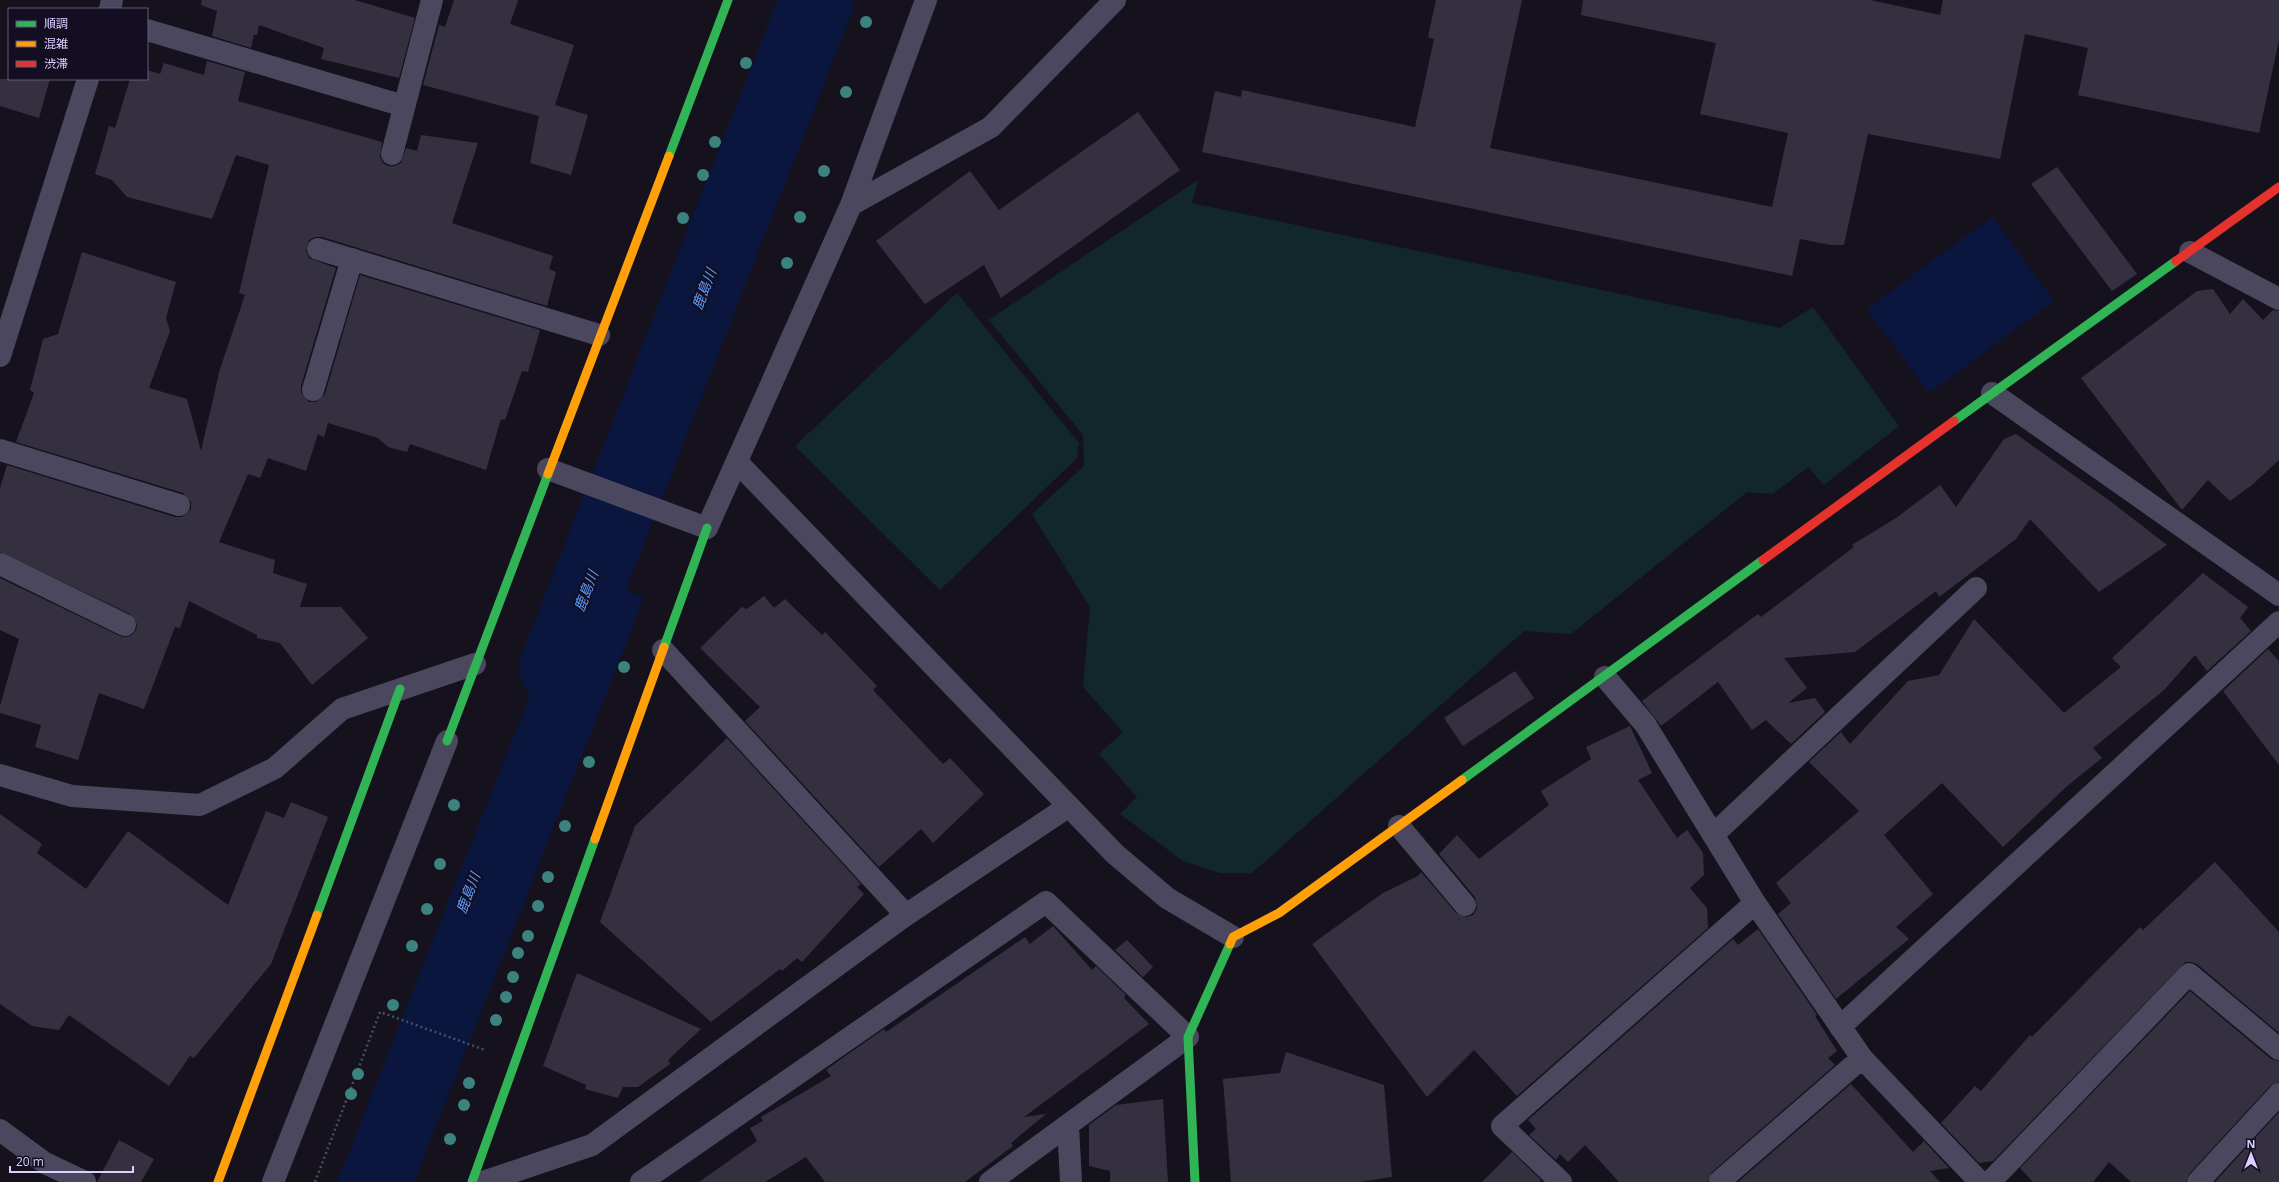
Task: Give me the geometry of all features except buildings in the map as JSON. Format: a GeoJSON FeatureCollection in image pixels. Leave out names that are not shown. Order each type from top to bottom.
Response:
{"type":"FeatureCollection","features":[{"type":"Feature","properties":{"kind":"street"},"geometry":{"type":"LineString","coordinates":[[392,154],[432,0]]}},
{"type":"Feature","properties":{"kind":"street"},"geometry":{"type":"LineString","coordinates":[[273,1182],[446,741],[548,469],[728,0]]}},
{"type":"Feature","properties":{"kind":"street"},"geometry":{"type":"LineString","coordinates":[[472,1182],[707,528],[851,205],[926,0]]}},
{"type":"Feature","properties":{"kind":"street"},"geometry":{"type":"LineString","coordinates":[[851,205],[991,127],[1115,0]]}},
{"type":"Feature","properties":{"kind":"street"},"geometry":{"type":"LineString","coordinates":[[148,30],[404,106]]}},
{"type":"Feature","properties":{"kind":"street"},"geometry":{"type":"LineString","coordinates":[[0,356],[88,80]]}},
{"type":"Feature","properties":{"kind":"street"},"geometry":{"type":"LineString","coordinates":[[1195,1182],[1188,1037],[1233,937],[1279,913],[1605,677],[1992,393],[2279,187]]}},
{"type":"Feature","properties":{"kind":"street"},"geometry":{"type":"LineString","coordinates":[[318,249],[599,335]]}},
{"type":"Feature","properties":{"kind":"street"},"geometry":{"type":"LineString","coordinates":[[2190,252],[2279,299]]}},
{"type":"Feature","properties":{"kind":"street"},"geometry":{"type":"LineString","coordinates":[[313,390],[352,259]]}},
{"type":"Feature","properties":{"kind":"street"},"geometry":{"type":"LineString","coordinates":[[1992,393],[2279,595]]}},
{"type":"Feature","properties":{"kind":"street"},"geometry":{"type":"LineString","coordinates":[[0,450],[179,505]]}},
{"type":"Feature","properties":{"kind":"street"},"geometry":{"type":"LineString","coordinates":[[737,462],[1115,854],[1167,898],[1233,937]]}},
{"type":"Feature","properties":{"kind":"street"},"geometry":{"type":"LineString","coordinates":[[548,469],[707,528]]}},
{"type":"Feature","properties":{"kind":"street"},"geometry":{"type":"LineString","coordinates":[[0,564],[125,625]]}},
{"type":"Feature","properties":{"kind":"street"},"geometry":{"type":"LineString","coordinates":[[1713,834],[1976,588]]}},
{"type":"Feature","properties":{"kind":"street"},"geometry":{"type":"LineString","coordinates":[[1840,1027],[2279,622]]}},
{"type":"Feature","properties":{"kind":"street"},"geometry":{"type":"LineString","coordinates":[[663,650],[906,916]]}},
{"type":"Feature","properties":{"kind":"street"},"geometry":{"type":"LineString","coordinates":[[0,775],[72,796],[200,805],[275,768],[342,709],[475,664]]}},
{"type":"Feature","properties":{"kind":"street"},"geometry":{"type":"LineString","coordinates":[[1605,677],[1645,724],[1755,902],[1862,1058],[1980,1182]]}},
{"type":"Feature","properties":{"kind":"street"},"geometry":{"type":"LineString","coordinates":[[218,1182],[400,689]]}},
{"type":"Feature","properties":{"kind":"street"},"geometry":{"type":"LineString","coordinates":[[483,1182],[592,1145],[906,916],[1069,806]]}},
{"type":"Feature","properties":{"kind":"street"},"geometry":{"type":"LineString","coordinates":[[1399,826],[1464,905]]}},
{"type":"Feature","properties":{"kind":"street"},"geometry":{"type":"LineString","coordinates":[[641,1182],[1046,902],[1188,1037]]}},
{"type":"Feature","properties":{"kind":"street"},"geometry":{"type":"LineString","coordinates":[[1561,1182],[1502,1126],[1755,902]]}},
{"type":"Feature","properties":{"kind":"street"},"geometry":{"type":"LineString","coordinates":[[1990,1182],[2189,974],[2279,1049]]}},
{"type":"Feature","properties":{"kind":"street"},"geometry":{"type":"LineString","coordinates":[[990,1182],[1188,1037]]}},
{"type":"Feature","properties":{"kind":"street"},"geometry":{"type":"LineString","coordinates":[[1720,1181],[1862,1058]]}},
{"type":"Feature","properties":{"kind":"street"},"geometry":{"type":"LineString","coordinates":[[2198,1182],[2279,1094]]}},
{"type":"Feature","properties":{"kind":"street"},"geometry":{"type":"LineString","coordinates":[[1068,1126],[1071,1182]]}},
{"type":"Feature","properties":{"kind":"street"},"geometry":{"type":"LineString","coordinates":[[0,1130],[45,1163],[85,1182]]}},
{"type":"Feature","properties":{"kind":"path"},"geometry":{"type":"LineString","coordinates":[[315,1182],[380,1012],[516,1061]]}},
{"type":"Feature","properties":{"kind":"green space"},"geometry":{"type":"Polygon","coordinates":[[[1198,180],[1192,203],[1780,328],[1813,307],[1899,426],[1824,485],[1808,467],[1773,494],[1747,492],[1571,634],[1524,631],[1252,873],[1220,873],[1183,861],[1120,814],[1137,797],[1099,754],[1123,732],[1083,687],[1090,607],[1032,514],[1084,466],[1083,435],[989,320],[1198,180]]]}},
{"type":"Feature","properties":{"kind":"green space"},"geometry":{"type":"Polygon","coordinates":[[[957,293],[1079,443],[1077,458],[940,590],[795,446],[957,293]]]}},
{"type":"Feature","properties":{"kind":"water"},"geometry":{"type":"Polygon","coordinates":[[[1992,217],[2054,301],[1929,393],[1867,309],[1992,217]]]}},
{"type":"Feature","properties":{"kind":"water"},"geometry":{"type":"Polygon","coordinates":[[[581,567],[644,598],[414,1182],[337,1182],[581,567]]]}},
{"type":"Feature","properties":{"kind":"waterway","name":"鹿島川"},"geometry":{"type":"LineString","coordinates":[[556,668],[817,0]]}},
{"type":"Feature","properties":{"kind":"traffic: fast"},"geometry":{"type":"LineString","coordinates":[[669,156],[728,0]]}},
{"type":"Feature","properties":{"kind":"traffic: fast"},"geometry":{"type":"LineString","coordinates":[[1954,421],[2176,261]]}},
{"type":"Feature","properties":{"kind":"traffic: fast"},"geometry":{"type":"LineString","coordinates":[[447,741],[548,474]]}},
{"type":"Feature","properties":{"kind":"traffic: fast"},"geometry":{"type":"LineString","coordinates":[[664,647],[707,528]]}},
{"type":"Feature","properties":{"kind":"traffic: fast"},"geometry":{"type":"LineString","coordinates":[[1462,780],[1763,560]]}},
{"type":"Feature","properties":{"kind":"traffic: fast"},"geometry":{"type":"LineString","coordinates":[[317,915],[400,689]]}},
{"type":"Feature","properties":{"kind":"traffic: fast"},"geometry":{"type":"LineString","coordinates":[[472,1182],[595,839]]}},
{"type":"Feature","properties":{"kind":"traffic: fast"},"geometry":{"type":"LineString","coordinates":[[1195,1182],[1188,1037],[1230,944]]}},
{"type":"Feature","properties":{"kind":"traffic: slow"},"geometry":{"type":"LineString","coordinates":[[548,474],[669,156]]}},
{"type":"Feature","properties":{"kind":"traffic: slow"},"geometry":{"type":"LineString","coordinates":[[595,839],[664,647]]}},
{"type":"Feature","properties":{"kind":"traffic: slow"},"geometry":{"type":"LineString","coordinates":[[1230,944],[1233,937],[1279,913],[1462,780]]}},
{"type":"Feature","properties":{"kind":"traffic: slow"},"geometry":{"type":"LineString","coordinates":[[218,1182],[317,915]]}},
{"type":"Feature","properties":{"kind":"traffic: jam"},"geometry":{"type":"LineString","coordinates":[[2176,261],[2279,187]]}},
{"type":"Feature","properties":{"kind":"traffic: jam"},"geometry":{"type":"LineString","coordinates":[[1763,560],[1954,421]]}}]}
